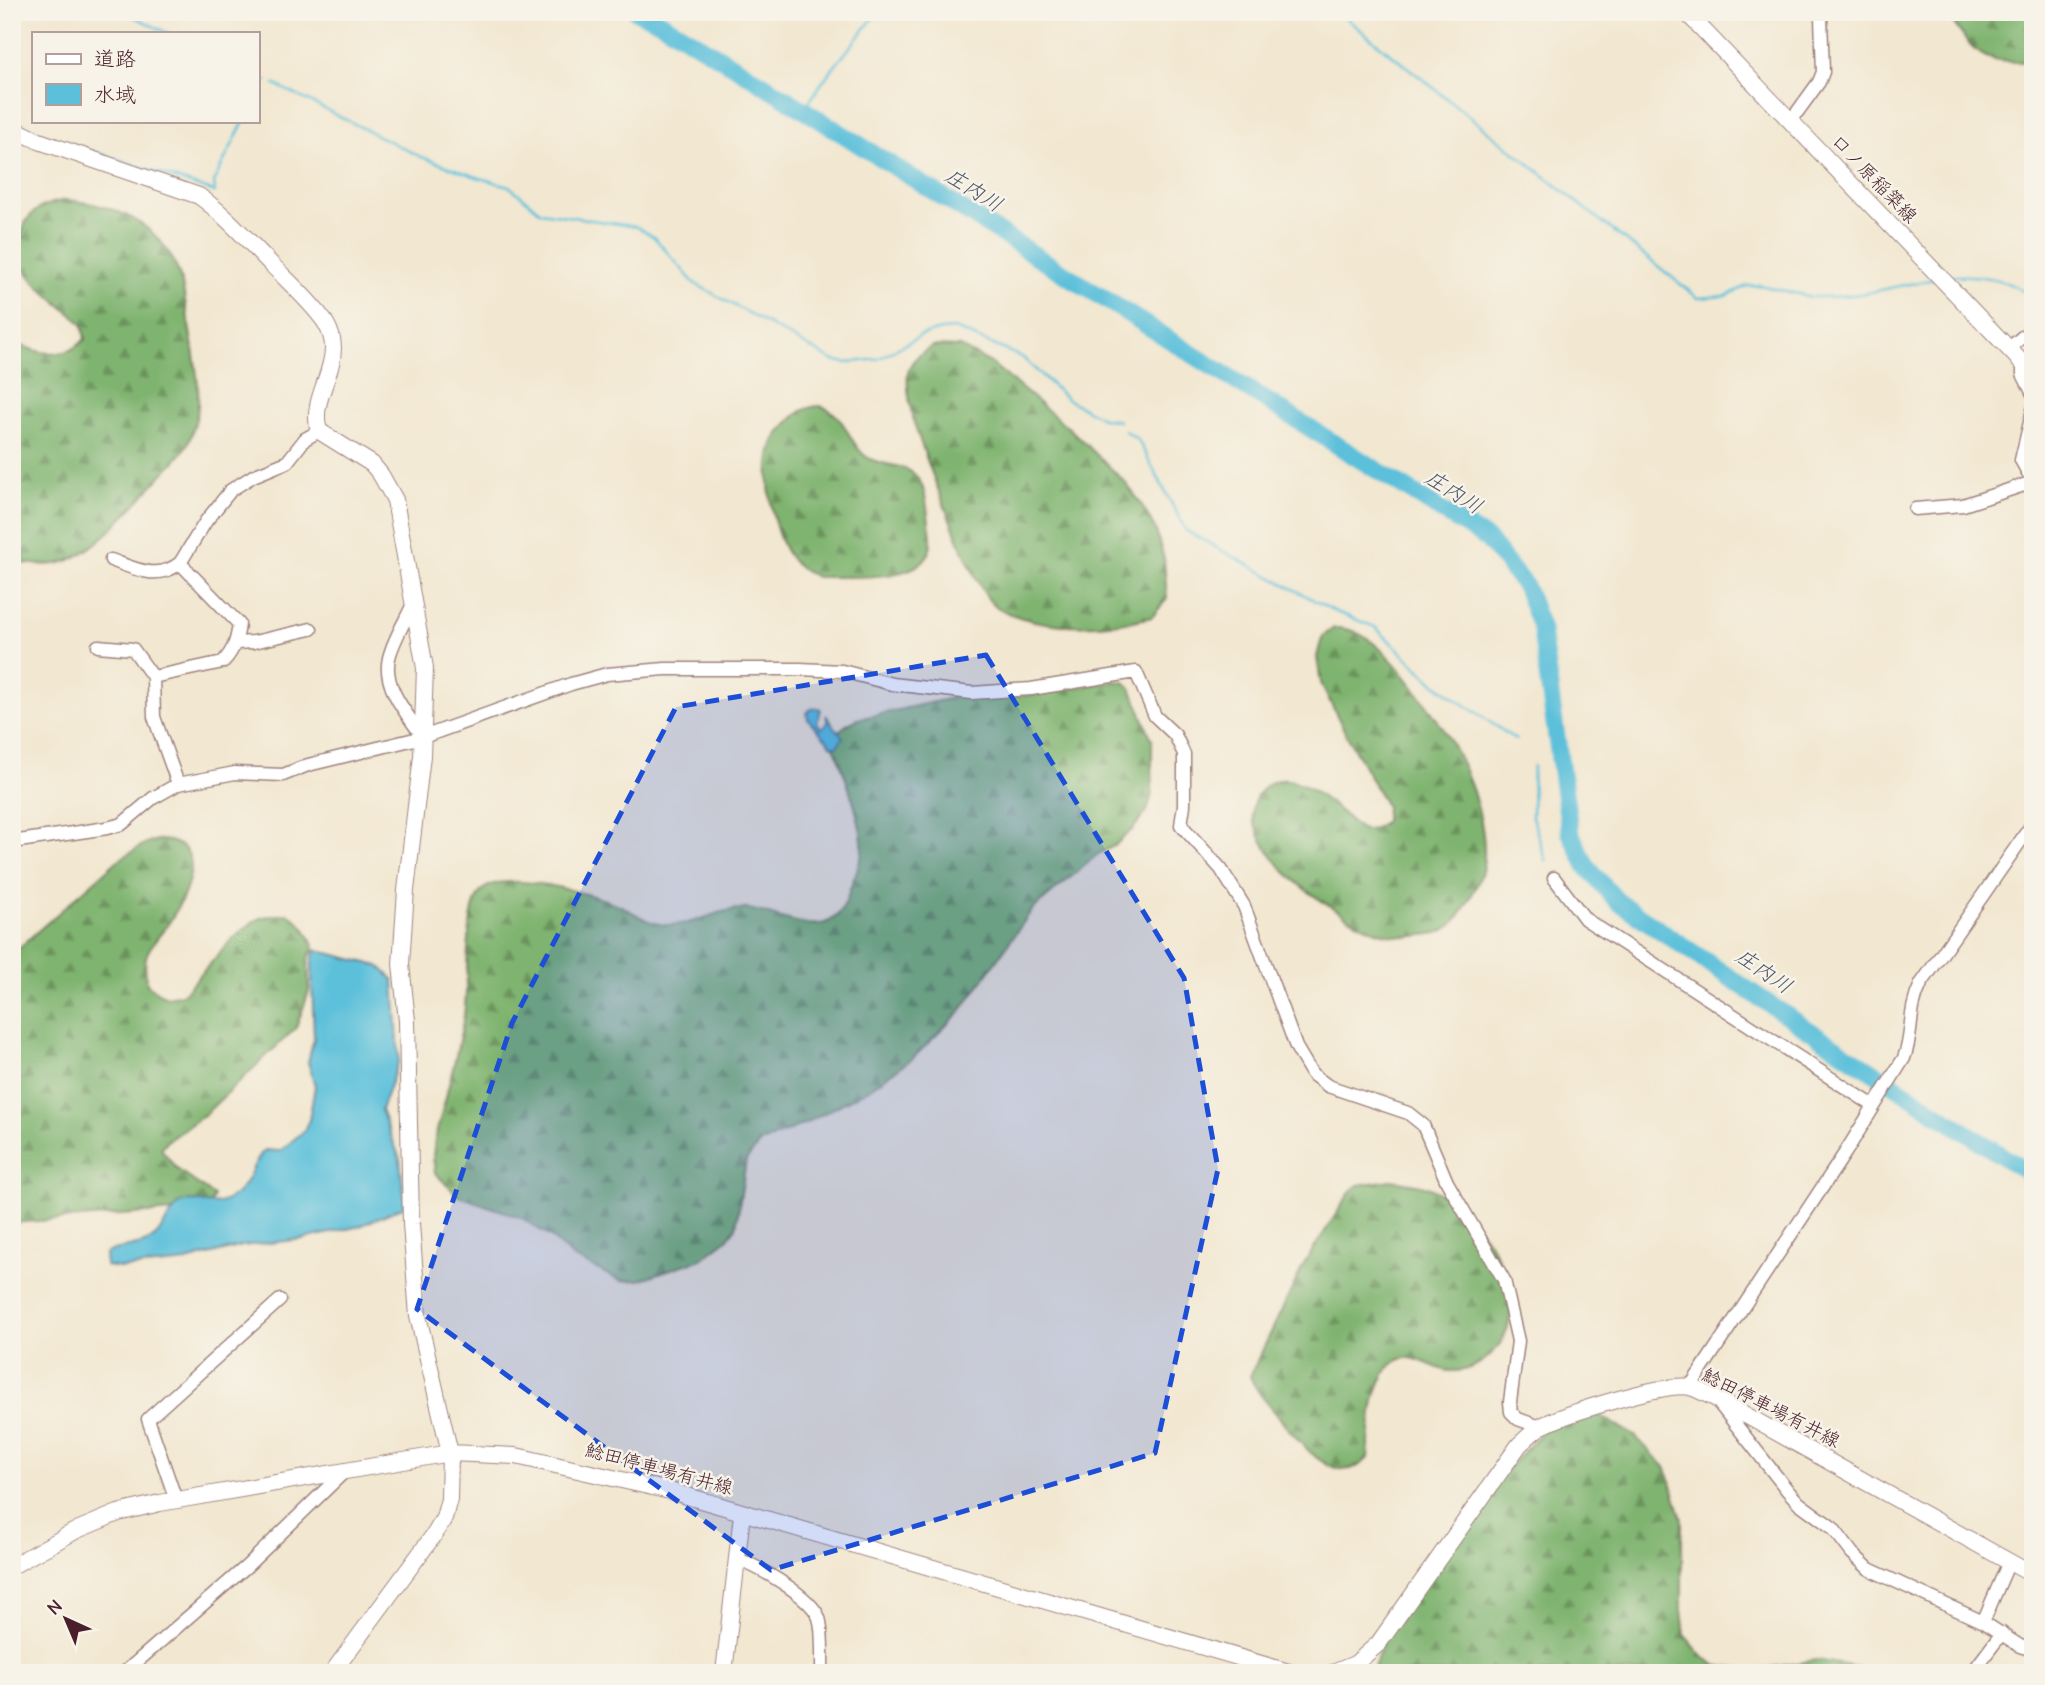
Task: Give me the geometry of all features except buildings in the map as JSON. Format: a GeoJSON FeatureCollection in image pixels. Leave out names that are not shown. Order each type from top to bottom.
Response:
{"type":"FeatureCollection","features":[{"type":"Feature","properties":{"kind":"main road","name":"口ノ原稲築線"},"geometry":{"type":"LineString","coordinates":[[1686,12],[2028,368]]}},
{"type":"Feature","properties":{"kind":"main road"},"geometry":{"type":"LineString","coordinates":[[12,128],[199,196],[218,210],[296,290],[330,332],[333,355],[317,408],[319,431],[372,464],[388,485],[395,500],[425,668],[423,737],[406,890],[401,964],[407,1021],[411,1224],[418,1316],[450,1453],[449,1499],[444,1518],[427,1545],[332,1673]]}},
{"type":"Feature","properties":{"kind":"main road","name":"鯰田停車場有井線"},"geometry":{"type":"LineString","coordinates":[[1333,1673],[1355,1664],[1378,1644],[1519,1445],[1540,1427],[1571,1414],[1636,1395],[1690,1387],[1715,1398],[2033,1575]]}},
{"type":"Feature","properties":{"kind":"main road","name":"鯰田停車場有井線"},"geometry":{"type":"LineString","coordinates":[[12,1566],[77,1530],[118,1513],[176,1500],[450,1453],[516,1456],[670,1491],[1292,1673]]}},
{"type":"Feature","properties":{"kind":"main road"},"geometry":{"type":"LineString","coordinates":[[724,1673],[742,1514]]}},
{"type":"Feature","properties":{"kind":"street"},"geometry":{"type":"LineString","coordinates":[[1790,122],[1819,82],[1823,72],[1819,12]]}},
{"type":"Feature","properties":{"kind":"street"},"geometry":{"type":"LineString","coordinates":[[2009,348],[2033,328]]}},
{"type":"Feature","properties":{"kind":"street"},"geometry":{"type":"LineString","coordinates":[[2028,368],[2023,374],[2033,394]]}},
{"type":"Feature","properties":{"kind":"street"},"geometry":{"type":"LineString","coordinates":[[1915,509],[1963,505],[2033,482],[2021,460],[2033,410]]}},
{"type":"Feature","properties":{"kind":"street"},"geometry":{"type":"LineString","coordinates":[[111,560],[152,574],[164,573],[180,563],[206,521],[231,490],[253,476],[287,461],[300,444],[319,431]]}},
{"type":"Feature","properties":{"kind":"street"},"geometry":{"type":"LineString","coordinates":[[153,677],[223,662],[236,643],[239,624],[180,563]]}},
{"type":"Feature","properties":{"kind":"street"},"geometry":{"type":"LineString","coordinates":[[414,602],[389,658],[388,676],[396,697],[423,737]]}},
{"type":"Feature","properties":{"kind":"street"},"geometry":{"type":"LineString","coordinates":[[236,643],[254,642],[311,629]]}},
{"type":"Feature","properties":{"kind":"street"},"geometry":{"type":"LineString","coordinates":[[98,646],[133,649],[153,677],[154,717],[178,784]]}},
{"type":"Feature","properties":{"kind":"street"},"geometry":{"type":"LineString","coordinates":[[12,842],[122,824],[153,798],[178,784],[235,773],[283,775],[308,765],[423,737],[571,684],[607,674],[664,669],[842,671],[892,684],[972,693],[1031,689],[1136,672],[1155,716],[1175,734],[1184,754],[1184,805],[1181,825],[1221,869],[1244,906],[1296,1047],[1311,1074],[1328,1086],[1408,1113],[1423,1125],[1447,1182],[1504,1280],[1518,1341],[1511,1412],[1518,1419],[1540,1427]]}},
{"type":"Feature","properties":{"kind":"street"},"geometry":{"type":"LineString","coordinates":[[1690,1387],[1904,1058],[1909,1040],[1913,1001],[2033,823]]}},
{"type":"Feature","properties":{"kind":"street"},"geometry":{"type":"LineString","coordinates":[[1554,878],[1585,919],[1874,1104]]}},
{"type":"Feature","properties":{"kind":"street"},"geometry":{"type":"LineString","coordinates":[[176,1500],[148,1419],[280,1300]]}},
{"type":"Feature","properties":{"kind":"street"},"geometry":{"type":"LineString","coordinates":[[1715,1398],[1788,1491],[1799,1503],[1833,1528],[1852,1553],[1869,1569],[1983,1622],[2021,1646],[2033,1650]]}},
{"type":"Feature","properties":{"kind":"street"},"geometry":{"type":"LineString","coordinates":[[124,1673],[247,1566],[346,1470]]}},
{"type":"Feature","properties":{"kind":"street"},"geometry":{"type":"LineString","coordinates":[[737,1559],[751,1564],[804,1598],[819,1618],[822,1673]]}},
{"type":"Feature","properties":{"kind":"street"},"geometry":{"type":"LineString","coordinates":[[1983,1622],[2009,1562]]}},
{"type":"Feature","properties":{"kind":"street"},"geometry":{"type":"LineString","coordinates":[[1972,1673],[2002,1633]]}},
{"type":"Feature","properties":{"kind":"highlighted area"},"geometry":{"type":"Polygon","coordinates":[[[986,655],[1184,978],[1218,1169],[1155,1453],[771,1570],[417,1309],[512,1023],[676,707],[986,655]]]}},
{"type":"Feature","properties":{"kind":"green space"},"geometry":{"type":"Polygon","coordinates":[[[1946,12],[2033,12],[2033,61],[2001,61],[1980,53],[1964,37],[1946,12]]]}},
{"type":"Feature","properties":{"kind":"green space"},"geometry":{"type":"Polygon","coordinates":[[[66,200],[105,207],[123,214],[139,222],[165,248],[175,264],[182,284],[197,373],[198,405],[197,416],[184,450],[109,532],[74,558],[59,563],[36,564],[12,561],[12,342],[41,352],[60,353],[77,346],[85,339],[82,324],[43,290],[24,269],[17,248],[25,224],[33,213],[51,203],[66,200]]]}},
{"type":"Feature","properties":{"kind":"green space"},"geometry":{"type":"Polygon","coordinates":[[[933,346],[960,347],[991,363],[1070,429],[1125,482],[1156,531],[1164,559],[1167,599],[1152,617],[1114,624],[1051,624],[1012,614],[995,606],[986,596],[949,517],[912,415],[908,394],[909,368],[917,357],[933,346]]]}},
{"type":"Feature","properties":{"kind":"green space"},"geometry":{"type":"Polygon","coordinates":[[[820,406],[835,414],[857,447],[868,458],[904,468],[919,480],[925,498],[931,543],[924,560],[913,568],[881,576],[817,577],[796,565],[784,548],[774,519],[769,487],[773,444],[795,416],[806,409],[820,406]]]}},
{"type":"Feature","properties":{"kind":"green space"},"geometry":{"type":"Polygon","coordinates":[[[1334,628],[1349,630],[1364,637],[1391,660],[1415,688],[1444,730],[1470,783],[1484,840],[1482,870],[1474,892],[1459,916],[1445,930],[1399,936],[1376,931],[1355,922],[1298,884],[1275,860],[1256,829],[1253,814],[1255,799],[1271,783],[1282,780],[1306,786],[1361,829],[1377,827],[1385,821],[1386,806],[1321,683],[1317,657],[1323,636],[1334,628]]]}},
{"type":"Feature","properties":{"kind":"green space"},"geometry":{"type":"Polygon","coordinates":[[[1124,682],[1131,688],[1152,740],[1152,794],[1147,811],[1133,829],[1114,846],[1098,854],[1032,910],[961,1011],[913,1058],[869,1089],[808,1122],[760,1143],[746,1160],[736,1227],[727,1239],[701,1259],[639,1280],[621,1281],[572,1257],[552,1238],[520,1217],[458,1196],[435,1173],[435,1139],[464,1015],[471,919],[479,894],[489,886],[504,882],[524,882],[566,889],[616,904],[659,924],[682,924],[736,909],[756,910],[807,924],[825,923],[839,913],[845,903],[862,850],[857,812],[833,743],[842,728],[858,719],[956,697],[1023,696],[1124,682]]]}},
{"type":"Feature","properties":{"kind":"green space"},"geometry":{"type":"Polygon","coordinates":[[[162,840],[177,844],[186,851],[190,872],[176,910],[146,957],[147,984],[167,997],[183,994],[234,937],[253,922],[263,917],[289,914],[305,929],[314,949],[308,958],[309,991],[296,1028],[204,1115],[167,1141],[161,1149],[177,1169],[214,1196],[210,1205],[202,1209],[12,1223],[12,954],[117,861],[148,842],[162,840]]]}},
{"type":"Feature","properties":{"kind":"green space"},"geometry":{"type":"Polygon","coordinates":[[[1390,1180],[1432,1189],[1469,1217],[1498,1259],[1507,1282],[1511,1306],[1507,1328],[1496,1349],[1470,1368],[1450,1371],[1412,1358],[1397,1360],[1390,1366],[1378,1386],[1375,1398],[1368,1458],[1356,1467],[1343,1469],[1330,1466],[1318,1458],[1295,1437],[1262,1397],[1250,1376],[1304,1264],[1351,1191],[1358,1185],[1390,1180]]]}},
{"type":"Feature","properties":{"kind":"green space"},"geometry":{"type":"Polygon","coordinates":[[[1594,1412],[1635,1436],[1665,1467],[1682,1519],[1682,1610],[1685,1636],[1704,1658],[1718,1666],[1751,1671],[1816,1660],[1868,1669],[1875,1673],[1372,1673],[1393,1611],[1478,1499],[1549,1425],[1594,1412]]]}},
{"type":"Feature","properties":{"kind":"water"},"geometry":{"type":"Polygon","coordinates":[[[811,709],[821,710],[817,722],[821,728],[828,723],[826,715],[843,738],[837,746],[832,746],[808,719],[807,713],[811,709]]]}},
{"type":"Feature","properties":{"kind":"water"},"geometry":{"type":"Polygon","coordinates":[[[316,950],[379,966],[394,980],[399,1060],[381,1110],[400,1159],[405,1206],[360,1226],[304,1239],[242,1246],[179,1263],[120,1268],[106,1266],[105,1254],[144,1243],[156,1236],[176,1207],[183,1202],[214,1204],[235,1195],[245,1184],[265,1150],[280,1151],[304,1131],[309,1120],[315,1086],[308,1062],[314,1038],[312,959],[316,950]]]}},
{"type":"Feature","properties":{"kind":"waterway"},"geometry":{"type":"LineString","coordinates":[[124,12],[166,32]]}},
{"type":"Feature","properties":{"kind":"waterway","name":"庄内川"},"geometry":{"type":"LineString","coordinates":[[637,12],[657,20],[742,71],[1488,540],[1525,586],[1541,628],[1570,832],[1587,867],[1617,901],[2033,1176]]}},
{"type":"Feature","properties":{"kind":"waterway"},"geometry":{"type":"LineString","coordinates":[[804,110],[823,81],[878,12]]}},
{"type":"Feature","properties":{"kind":"waterway"},"geometry":{"type":"LineString","coordinates":[[1338,12],[1698,298],[1726,296],[1747,286],[1760,285],[1811,297],[1832,297],[1934,279]]}},
{"type":"Feature","properties":{"kind":"waterway"},"geometry":{"type":"LineString","coordinates":[[259,77],[267,81]]}},
{"type":"Feature","properties":{"kind":"waterway"},"geometry":{"type":"LineString","coordinates":[[259,92],[266,80]]}},
{"type":"Feature","properties":{"kind":"waterway"},"geometry":{"type":"LineString","coordinates":[[274,84],[419,156],[509,186],[541,212],[637,227],[654,237],[694,283],[832,360],[846,363],[878,359],[922,335],[955,329],[1022,357],[1067,399],[1102,418],[1119,421]]}},
{"type":"Feature","properties":{"kind":"waterway"},"geometry":{"type":"LineString","coordinates":[[12,119],[47,136]]}},
{"type":"Feature","properties":{"kind":"waterway"},"geometry":{"type":"LineString","coordinates":[[77,146],[215,192],[214,181],[244,122]]}},
{"type":"Feature","properties":{"kind":"waterway"},"geometry":{"type":"LineString","coordinates":[[1947,277],[1993,279],[2014,286],[2033,299]]}},
{"type":"Feature","properties":{"kind":"waterway"},"geometry":{"type":"LineString","coordinates":[[1125,431],[1138,440],[1186,531],[1336,612],[1375,627],[1435,684],[1516,740]]}},
{"type":"Feature","properties":{"kind":"waterway"},"geometry":{"type":"LineString","coordinates":[[1533,766],[1532,817],[1546,860]]}}]}
